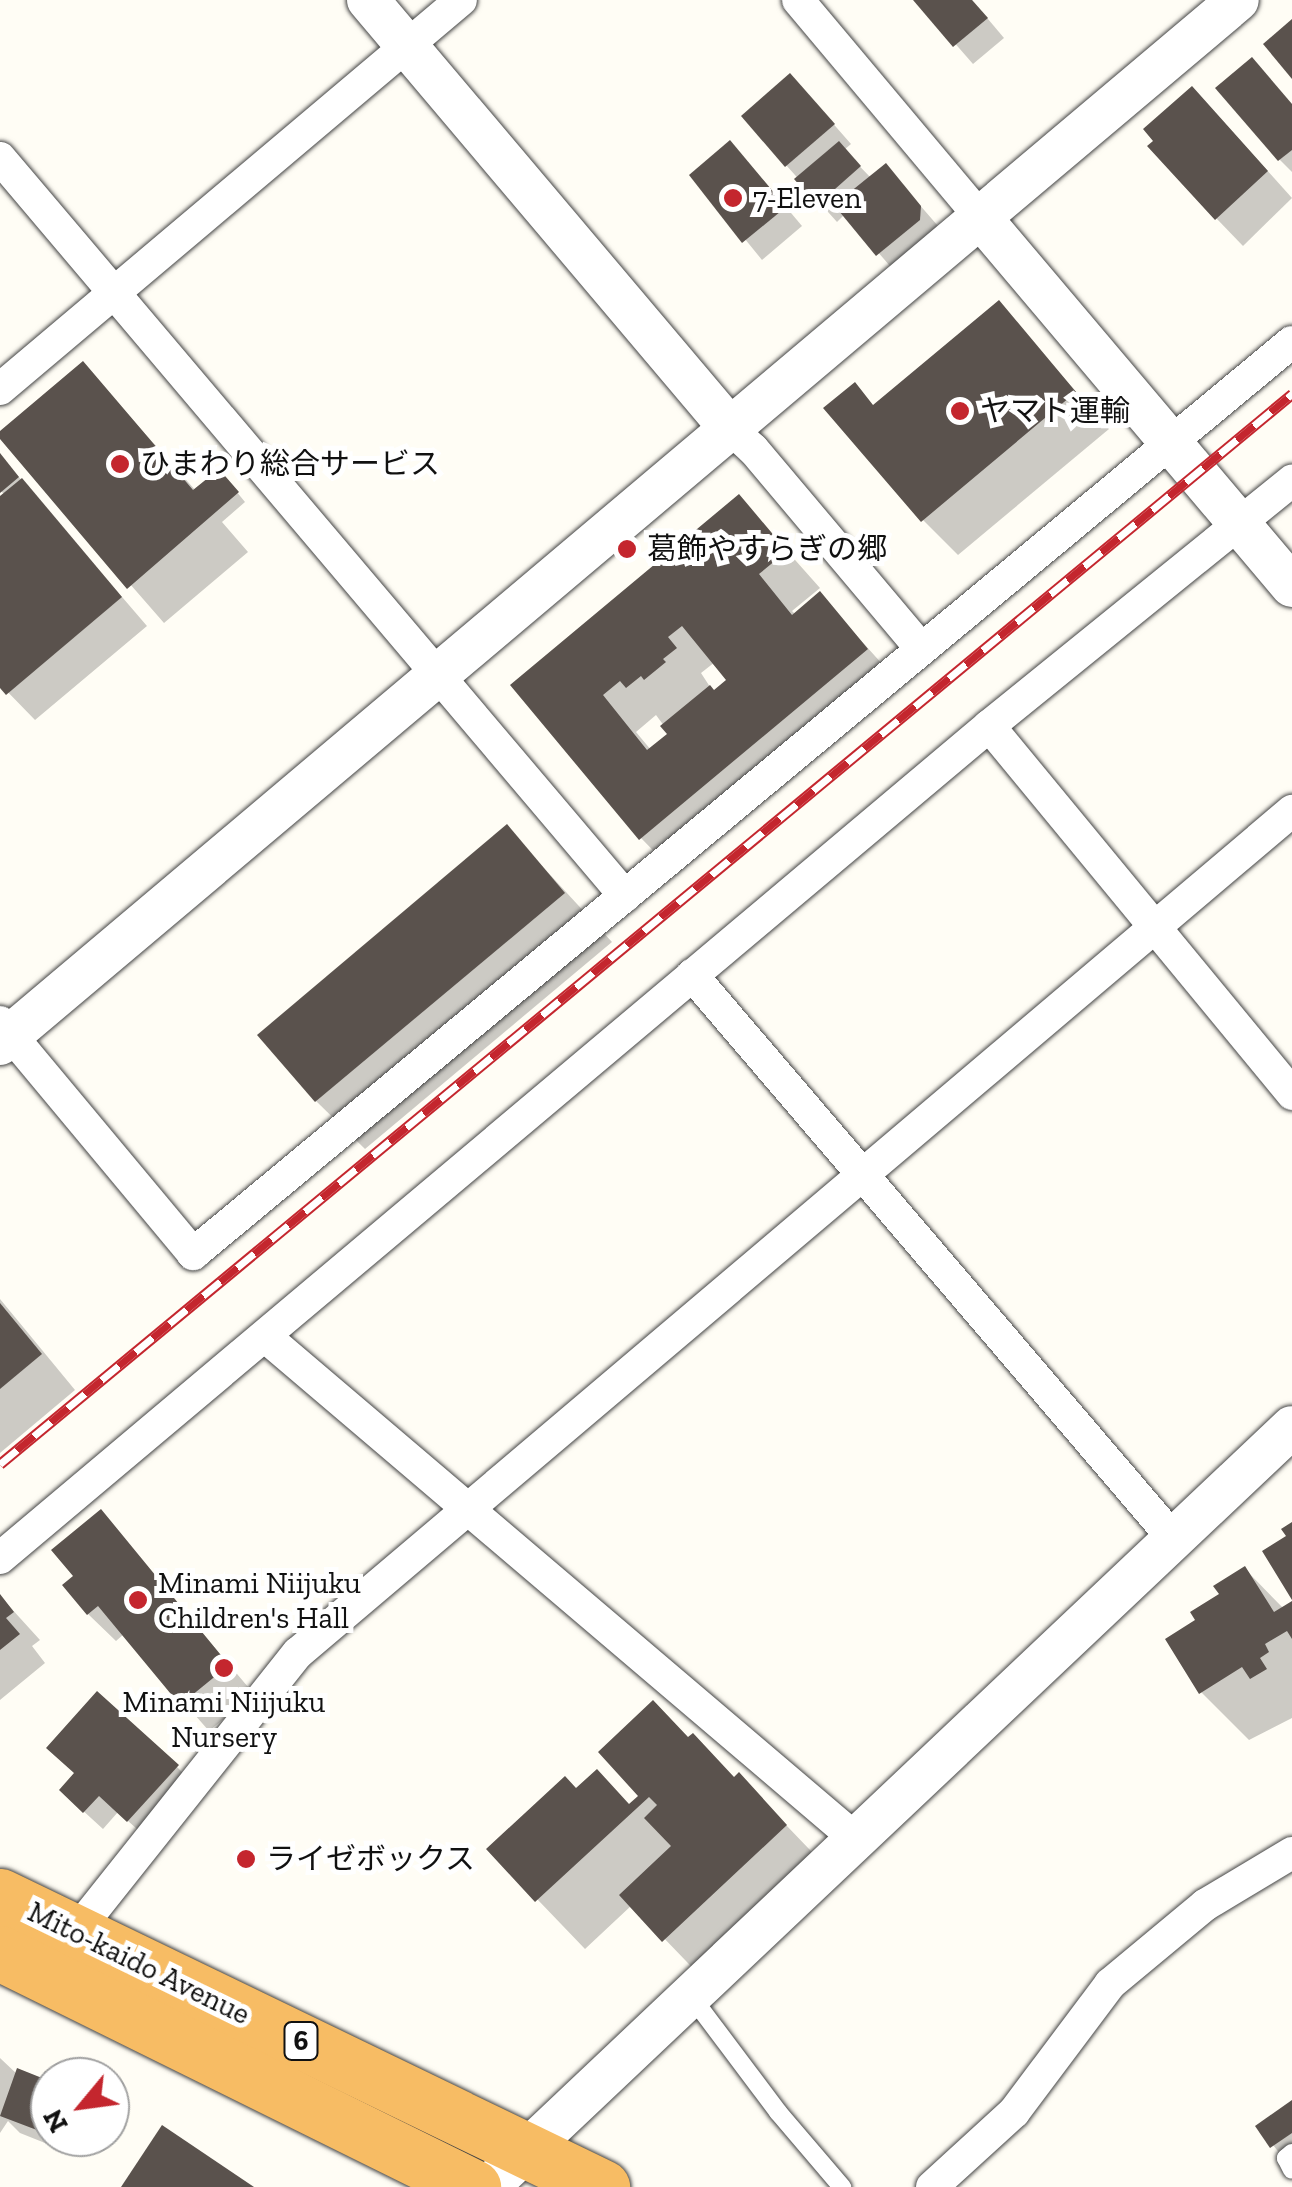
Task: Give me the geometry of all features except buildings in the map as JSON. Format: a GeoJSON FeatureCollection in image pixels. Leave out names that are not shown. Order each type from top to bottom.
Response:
{"type":"FeatureCollection","features":[{"type":"Feature","properties":{"kind":"highway","name":"Mito-kaido Avenue"},"geometry":{"type":"LineString","coordinates":[[0,1896],[75,1932],[508,2170],[602,2187]]}},
{"type":"Feature","properties":{"kind":"highway","name":"Mito-kaido Avenue"},"geometry":{"type":"LineString","coordinates":[[0,1952],[473,2187]]}},
{"type":"Feature","properties":{"kind":"street"},"geometry":{"type":"LineString","coordinates":[[368,0],[729,428],[753,449],[920,647]]}},
{"type":"Feature","properties":{"kind":"street"},"geometry":{"type":"LineString","coordinates":[[0,389],[461,0]]}},
{"type":"Feature","properties":{"kind":"street"},"geometry":{"type":"LineString","coordinates":[[798,0],[1168,444],[1292,586]]}},
{"type":"Feature","properties":{"kind":"street"},"geometry":{"type":"LineString","coordinates":[[1238,0],[437,676],[4,1034],[193,1254],[1292,342]]}},
{"type":"Feature","properties":{"kind":"street"},"geometry":{"type":"LineString","coordinates":[[0,158],[625,896]]}},
{"type":"Feature","properties":{"kind":"street"},"geometry":{"type":"LineString","coordinates":[[0,1558],[267,1338],[988,726],[1292,480]]}},
{"type":"Feature","properties":{"kind":"street"},"geometry":{"type":"LineString","coordinates":[[988,726],[1292,1094]]}},
{"type":"Feature","properties":{"kind":"street"},"geometry":{"type":"LineString","coordinates":[[75,1932],[298,1653],[472,1510],[1292,811]]}},
{"type":"Feature","properties":{"kind":"street"},"geometry":{"type":"LineString","coordinates":[[692,975],[1172,1537]]}},
{"type":"Feature","properties":{"kind":"street"},"geometry":{"type":"LineString","coordinates":[[267,1338],[857,1840]]}},
{"type":"Feature","properties":{"kind":"street"},"geometry":{"type":"LineString","coordinates":[[508,2170],[1172,1537],[1292,1428]]}},
{"type":"Feature","properties":{"kind":"street"},"geometry":{"type":"LineString","coordinates":[[932,2187],[1014,2112],[1110,1984],[1204,1905],[1292,1853]]}},
{"type":"Feature","properties":{"kind":"lane"},"geometry":{"type":"LineString","coordinates":[[691,1996],[778,2112],[842,2187]]}},
{"type":"Feature","properties":{"kind":"lane"},"geometry":{"type":"LineString","coordinates":[[1292,2153],[1286,2158],[1292,2170]]}},
{"type":"Feature","properties":{"kind":"railway"},"geometry":{"type":"LineString","coordinates":[[0,1464],[1292,394]]}},
{"type":"Feature","properties":{"kind":"place","name":"7-Eleven"},"geometry":{"type":"Point","coordinates":[733,198]}},
{"type":"Feature","properties":{"kind":"place","name":"ヤマト運輸"},"geometry":{"type":"Point","coordinates":[960,411]}},
{"type":"Feature","properties":{"kind":"place","name":"ひまわり総合サービス"},"geometry":{"type":"Point","coordinates":[120,464]}},
{"type":"Feature","properties":{"kind":"place","name":"葛飾やすらぎの郷"},"geometry":{"type":"Point","coordinates":[627,549]}},
{"type":"Feature","properties":{"kind":"place","name":"Minami Niijuku Children's Hall"},"geometry":{"type":"Point","coordinates":[138,1600]}},
{"type":"Feature","properties":{"kind":"place","name":"Minami Niijuku Nursery"},"geometry":{"type":"Point","coordinates":[224,1668]}},
{"type":"Feature","properties":{"kind":"place","name":"ライゼボックス"},"geometry":{"type":"Point","coordinates":[246,1859]}}]}
